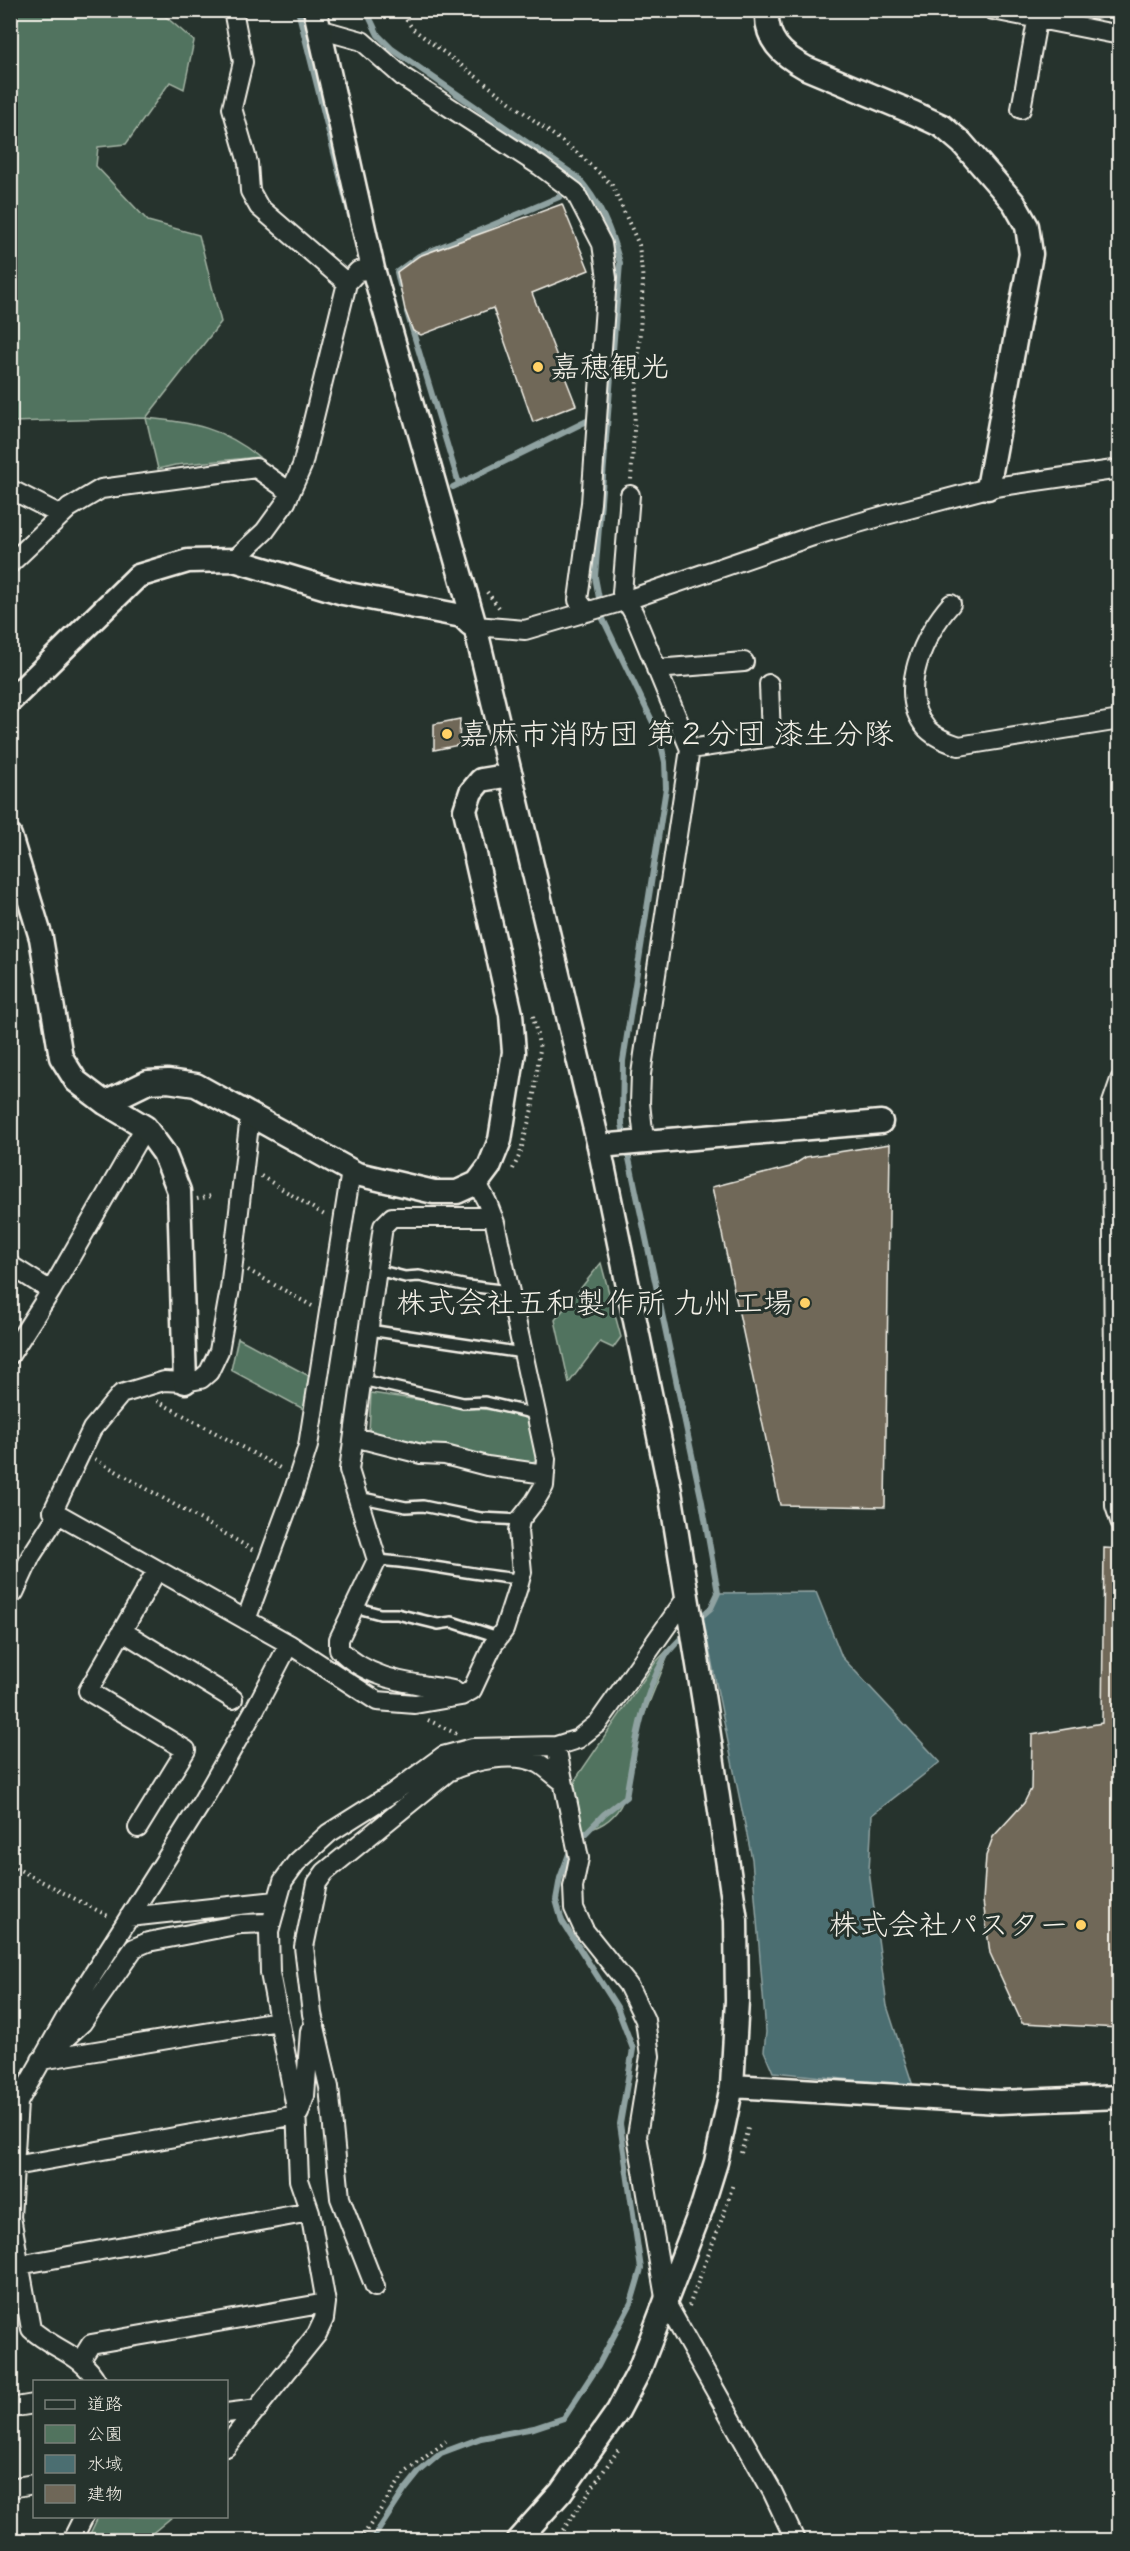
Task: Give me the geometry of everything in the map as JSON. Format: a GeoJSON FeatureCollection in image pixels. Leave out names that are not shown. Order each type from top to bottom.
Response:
{"type":"FeatureCollection","features":[{"type":"Feature","properties":{"kind":"street"},"geometry":{"type":"LineString","coordinates":[[233,10],[243,62],[231,104],[233,119],[248,163],[250,191],[259,207],[347,283]]}},
{"type":"Feature","properties":{"kind":"street"},"geometry":{"type":"LineString","coordinates":[[767,10],[766,24],[773,43],[787,57],[806,68],[942,126],[962,143],[1007,195],[1027,226],[1031,254],[988,488]]}},
{"type":"Feature","properties":{"kind":"street"},"geometry":{"type":"LineString","coordinates":[[993,10],[1038,15],[1119,35]]}},
{"type":"Feature","properties":{"kind":"street"},"geometry":{"type":"LineString","coordinates":[[1021,109],[1038,15]]}},
{"type":"Feature","properties":{"kind":"street"},"geometry":{"type":"LineString","coordinates":[[317,20],[373,269],[475,626],[599,1146],[669,1485],[736,1920],[737,2001],[732,2086],[716,2162],[666,2303],[638,2373],[618,2411],[561,2492],[522,2538]]}},
{"type":"Feature","properties":{"kind":"street"},"geometry":{"type":"LineString","coordinates":[[317,20],[362,41],[403,77],[540,166],[575,192],[602,244],[608,278],[591,504],[578,600],[587,612]]}},
{"type":"Feature","properties":{"kind":"street"},"geometry":{"type":"LineString","coordinates":[[234,560],[265,531],[286,502],[302,466],[347,283],[358,271],[373,269]]}},
{"type":"Feature","properties":{"kind":"street"},"geometry":{"type":"LineString","coordinates":[[10,564],[69,508],[101,489],[256,468],[290,492]]}},
{"type":"Feature","properties":{"kind":"street"},"geometry":{"type":"LineString","coordinates":[[10,701],[138,576],[188,561],[234,560],[343,593],[462,616],[475,626],[525,630],[627,600],[813,536],[988,488],[1119,469]]}},
{"type":"Feature","properties":{"kind":"street"},"geometry":{"type":"LineString","coordinates":[[10,489],[61,515]]}},
{"type":"Feature","properties":{"kind":"street"},"geometry":{"type":"LineString","coordinates":[[630,495],[622,593],[690,749],[641,1074],[640,1103],[644,1140]]}},
{"type":"Feature","properties":{"kind":"street"},"geometry":{"type":"LineString","coordinates":[[951,604],[935,622],[920,654],[913,681],[917,713],[927,729],[941,740],[959,746],[1119,720]]}},
{"type":"Feature","properties":{"kind":"street"},"geometry":{"type":"LineString","coordinates":[[656,669],[744,662]]}},
{"type":"Feature","properties":{"kind":"street"},"geometry":{"type":"LineString","coordinates":[[690,749],[771,737],[769,684]]}},
{"type":"Feature","properties":{"kind":"street"},"geometry":{"type":"LineString","coordinates":[[105,1103],[148,1082],[168,1081],[196,1085],[351,1171],[434,1192],[457,1192],[477,1183],[489,1167],[500,1140],[514,1052],[511,1014],[465,810],[471,792],[482,780],[510,775]]}},
{"type":"Feature","properties":{"kind":"street"},"geometry":{"type":"LineString","coordinates":[[10,836],[41,938],[61,1057],[76,1081],[105,1103],[145,1127],[164,1153],[179,1191],[185,1382]]}},
{"type":"Feature","properties":{"kind":"street"},"geometry":{"type":"LineString","coordinates":[[1119,1080],[1112,1103],[1115,1506],[1119,1521]]}},
{"type":"Feature","properties":{"kind":"street"},"geometry":{"type":"LineString","coordinates":[[250,1116],[234,1261],[219,1351],[209,1372],[201,1378],[185,1382],[164,1381],[121,1394],[92,1429],[52,1511],[289,1644],[377,1701],[415,1704],[461,1696],[472,1690],[498,1637],[504,1630],[522,1572],[518,1531],[520,1520],[544,1485],[546,1459],[493,1217],[477,1183]]}},
{"type":"Feature","properties":{"kind":"street"},"geometry":{"type":"LineString","coordinates":[[599,1146],[644,1140],[881,1122]]}},
{"type":"Feature","properties":{"kind":"street"},"geometry":{"type":"LineString","coordinates":[[10,1355],[51,1291],[145,1127]]}},
{"type":"Feature","properties":{"kind":"street"},"geometry":{"type":"LineString","coordinates":[[246,1620],[299,1478],[308,1446],[351,1171]]}},
{"type":"Feature","properties":{"kind":"street"},"geometry":{"type":"LineString","coordinates":[[461,1696],[453,1690],[388,1679],[350,1661],[339,1649],[339,1640],[377,1560],[350,1470],[383,1226],[392,1218],[493,1217]]}},
{"type":"Feature","properties":{"kind":"street"},"geometry":{"type":"LineString","coordinates":[[10,1265],[51,1291]]}},
{"type":"Feature","properties":{"kind":"street"},"geometry":{"type":"LineString","coordinates":[[354,1437],[421,1454],[445,1455],[487,1466],[545,1474]]}},
{"type":"Feature","properties":{"kind":"street"},"geometry":{"type":"LineString","coordinates":[[14,1593],[31,1556],[58,1514]]}},
{"type":"Feature","properties":{"kind":"street"},"geometry":{"type":"LineString","coordinates":[[138,1828],[186,1750],[88,1691],[157,1569]]}},
{"type":"Feature","properties":{"kind":"street"},"geometry":{"type":"LineString","coordinates":[[228,2445],[317,2334],[324,2319],[326,2303],[310,2212],[299,2180],[297,2117],[270,1972],[269,1931],[283,1881],[296,1863],[329,1833],[394,1792],[443,1756],[473,1748],[556,1746],[578,1739],[598,1723],[688,1604]]}},
{"type":"Feature","properties":{"kind":"street"},"geometry":{"type":"LineString","coordinates":[[122,1631],[233,1699]]}},
{"type":"Feature","properties":{"kind":"street"},"geometry":{"type":"LineString","coordinates":[[97,2380],[91,2369],[81,2360],[42,2340],[31,2329],[10,2217],[18,2102],[41,2060],[214,1781],[289,1644]]}},
{"type":"Feature","properties":{"kind":"street"},"geometry":{"type":"LineString","coordinates":[[556,1746],[579,1858],[573,1887],[574,1908],[584,1930],[628,1985],[645,2020],[650,2056],[637,2136],[666,2303],[772,2491],[795,2541]]}},
{"type":"Feature","properties":{"kind":"street"},"geometry":{"type":"LineString","coordinates":[[375,2287],[339,2198],[329,2087],[312,2014],[304,1947],[317,1883],[325,1872],[448,1772],[464,1765],[501,1759],[527,1760],[540,1765],[562,1781]]}},
{"type":"Feature","properties":{"kind":"street"},"geometry":{"type":"LineString","coordinates":[[127,1921],[276,1901]]}},
{"type":"Feature","properties":{"kind":"street"},"geometry":{"type":"LineString","coordinates":[[41,2060],[82,2023],[134,1948],[148,1942],[241,1924],[271,1923]]}},
{"type":"Feature","properties":{"kind":"street"},"geometry":{"type":"LineString","coordinates":[[297,2117],[305,2096],[312,2014]]}},
{"type":"Feature","properties":{"kind":"street"},"geometry":{"type":"LineString","coordinates":[[41,2060],[278,2021]]}},
{"type":"Feature","properties":{"kind":"street"},"geometry":{"type":"LineString","coordinates":[[732,2086],[999,2102],[1119,2097]]}},
{"type":"Feature","properties":{"kind":"street"},"geometry":{"type":"LineString","coordinates":[[14,2166],[297,2117]]}},
{"type":"Feature","properties":{"kind":"street"},"geometry":{"type":"LineString","coordinates":[[19,2265],[310,2212]]}},
{"type":"Feature","properties":{"kind":"street"},"geometry":{"type":"LineString","coordinates":[[81,2360],[91,2344],[326,2303]]}},
{"type":"Feature","properties":{"kind":"street"},"geometry":{"type":"LineString","coordinates":[[10,2408],[33,2404]]}},
{"type":"Feature","properties":{"kind":"street"},"geometry":{"type":"LineString","coordinates":[[228,2413],[258,2409]]}},
{"type":"Feature","properties":{"kind":"street"},"geometry":{"type":"LineString","coordinates":[[10,2488],[33,2484]]}},
{"type":"Feature","properties":{"kind":"street"},"geometry":{"type":"LineString","coordinates":[[74,2518],[74,2538]]}},
{"type":"Feature","properties":{"kind":"street"},"geometry":{"type":"LineString","coordinates":[[74,2538],[84,2518]]}},
{"type":"Feature","properties":{"kind":"lane"},"geometry":{"type":"LineString","coordinates":[[377,1270],[405,1277],[419,1276],[468,1286],[509,1291]]}},
{"type":"Feature","properties":{"kind":"lane"},"geometry":{"type":"LineString","coordinates":[[369,1330],[523,1353]]}},
{"type":"Feature","properties":{"kind":"lane"},"geometry":{"type":"LineString","coordinates":[[362,1380],[463,1403],[485,1402],[536,1414]]}},
{"type":"Feature","properties":{"kind":"lane"},"geometry":{"type":"LineString","coordinates":[[358,1497],[406,1508],[423,1506],[481,1518],[520,1520]]}},
{"type":"Feature","properties":{"kind":"lane"},"geometry":{"type":"LineString","coordinates":[[377,1560],[416,1562],[477,1575],[520,1579]]}},
{"type":"Feature","properties":{"kind":"lane"},"geometry":{"type":"LineString","coordinates":[[354,1607],[438,1624],[452,1622],[498,1637]]}},
{"type":"Feature","properties":{"kind":"path"},"geometry":{"type":"LineString","coordinates":[[483,582],[486,591],[506,617]]}},
{"type":"Feature","properties":{"kind":"path"},"geometry":{"type":"LineString","coordinates":[[511,1172],[520,1154],[532,1109],[540,1049],[533,1014]]}},
{"type":"Feature","properties":{"kind":"path"},"geometry":{"type":"LineString","coordinates":[[244,1166],[342,1226]]}},
{"type":"Feature","properties":{"kind":"path"},"geometry":{"type":"LineString","coordinates":[[234,1261],[328,1316]]}},
{"type":"Feature","properties":{"kind":"path"},"geometry":{"type":"LineString","coordinates":[[136,1390],[299,1478]]}},
{"type":"Feature","properties":{"kind":"path"},"geometry":{"type":"LineString","coordinates":[[81,1451],[269,1559]]}},
{"type":"Feature","properties":{"kind":"path"},"geometry":{"type":"LineString","coordinates":[[425,1718],[456,1734],[473,1748]]}},
{"type":"Feature","properties":{"kind":"path"},"geometry":{"type":"LineString","coordinates":[[10,1865],[127,1921]]}},
{"type":"Feature","properties":{"kind":"path"},"geometry":{"type":"LineString","coordinates":[[360,2541],[405,2473],[446,2440]]}},
{"type":"Feature","properties":{"kind":"green space"},"geometry":{"type":"Polygon","coordinates":[[[11,10],[159,11],[194,41],[184,89],[170,82],[126,144],[98,147],[96,166],[148,221],[199,235],[221,322],[146,418],[11,422],[11,10]]]}},
{"type":"Feature","properties":{"kind":"green space"},"geometry":{"type":"Polygon","coordinates":[[[146,418],[206,428],[233,439],[259,457],[175,465],[158,469],[146,418]]]}},
{"type":"Feature","properties":{"kind":"green space"},"geometry":{"type":"Polygon","coordinates":[[[601,1263],[621,1337],[613,1348],[600,1342],[569,1383],[555,1320],[601,1263]]]}},
{"type":"Feature","properties":{"kind":"green space"},"geometry":{"type":"Polygon","coordinates":[[[238,1338],[311,1377],[309,1412],[231,1370],[238,1338]]]}},
{"type":"Feature","properties":{"kind":"green space"},"geometry":{"type":"Polygon","coordinates":[[[371,1393],[533,1416],[540,1456],[528,1466],[369,1432],[371,1393]]]}},
{"type":"Feature","properties":{"kind":"green space"},"geometry":{"type":"Polygon","coordinates":[[[672,1645],[640,1726],[630,1776],[621,1805],[612,1817],[599,1826],[580,1832],[572,1795],[577,1777],[655,1663],[672,1645]]]}},
{"type":"Feature","properties":{"kind":"green space"},"geometry":{"type":"Polygon","coordinates":[[[97,2518],[171,2518],[144,2540],[87,2540],[97,2518]]]}},
{"type":"Feature","properties":{"kind":"water"},"geometry":{"type":"Polygon","coordinates":[[[816,1592],[842,1657],[940,1762],[872,1815],[869,1871],[887,2006],[913,2086],[773,2072],[764,2051],[766,2032],[752,1859],[702,1615],[713,1607],[718,1593],[816,1592]]]}},
{"type":"Feature","properties":{"kind":"building"},"geometry":{"type":"Polygon","coordinates":[[[562,204],[589,270],[532,293],[576,405],[533,422],[493,308],[421,335],[413,331],[405,310],[397,272],[419,256],[562,204]]]}},
{"type":"Feature","properties":{"kind":"building","name":"嘉麻市消防団 第２分団 漆生分隊"},"geometry":{"type":"Polygon","coordinates":[[[460,719],[459,745],[434,750],[434,724],[460,719]]]}},
{"type":"Feature","properties":{"kind":"building"},"geometry":{"type":"Polygon","coordinates":[[[890,1144],[885,1507],[780,1505],[712,1187],[790,1167],[806,1157],[890,1144]]]}},
{"type":"Feature","properties":{"kind":"building"},"geometry":{"type":"Polygon","coordinates":[[[1104,1548],[1119,1549],[1119,2028],[1022,2023],[990,1953],[983,1901],[986,1856],[993,1837],[1024,1803],[1031,1789],[1032,1735],[1102,1723],[1104,1548]]]}},
{"type":"Feature","properties":{"kind":"waterway"},"geometry":{"type":"LineString","coordinates":[[298,10],[350,216]]}},
{"type":"Feature","properties":{"kind":"waterway"},"geometry":{"type":"LineString","coordinates":[[366,10],[378,35],[392,49],[577,177],[592,196],[604,217],[620,263],[595,577],[603,619],[659,735],[665,762],[666,788],[623,1061],[622,1124],[625,1139]]}},
{"type":"Feature","properties":{"kind":"waterway"},"geometry":{"type":"LineString","coordinates":[[400,285],[397,272],[419,256],[559,197],[569,188]]}},
{"type":"Feature","properties":{"kind":"waterway"},"geometry":{"type":"LineString","coordinates":[[407,312],[459,484]]}},
{"type":"Feature","properties":{"kind":"waterway"},"geometry":{"type":"LineString","coordinates":[[453,487],[593,418]]}},
{"type":"Feature","properties":{"kind":"waterway"},"geometry":{"type":"LineString","coordinates":[[627,1149],[702,1502],[718,1593],[711,1608],[697,1620]]}},
{"type":"Feature","properties":{"kind":"waterway"},"geometry":{"type":"LineString","coordinates":[[580,1839],[604,1814],[626,1797],[644,1707],[650,1690],[667,1654],[687,1632]]}},
{"type":"Feature","properties":{"kind":"waterway"},"geometry":{"type":"LineString","coordinates":[[372,2540],[404,2491],[420,2471],[441,2453],[481,2438],[534,2428],[564,2418],[598,2366],[631,2303],[641,2269],[620,2124],[633,2049],[617,2007],[562,1921],[556,1900],[560,1878],[572,1846]]}},
{"type":"Feature","properties":{"kind":"place","name":"嘉穂観光"},"geometry":{"type":"Point","coordinates":[538,367]}},
{"type":"Feature","properties":{"kind":"place","name":"嘉麻市消防団 第２分団 漆生分隊"},"geometry":{"type":"Point","coordinates":[447,734]}},
{"type":"Feature","properties":{"kind":"place","name":"株式会社五和製作所 九州工場"},"geometry":{"type":"Point","coordinates":[805,1303]}},
{"type":"Feature","properties":{"kind":"place","name":"株式会社パスター"},"geometry":{"type":"Point","coordinates":[1081,1925]}}]}
